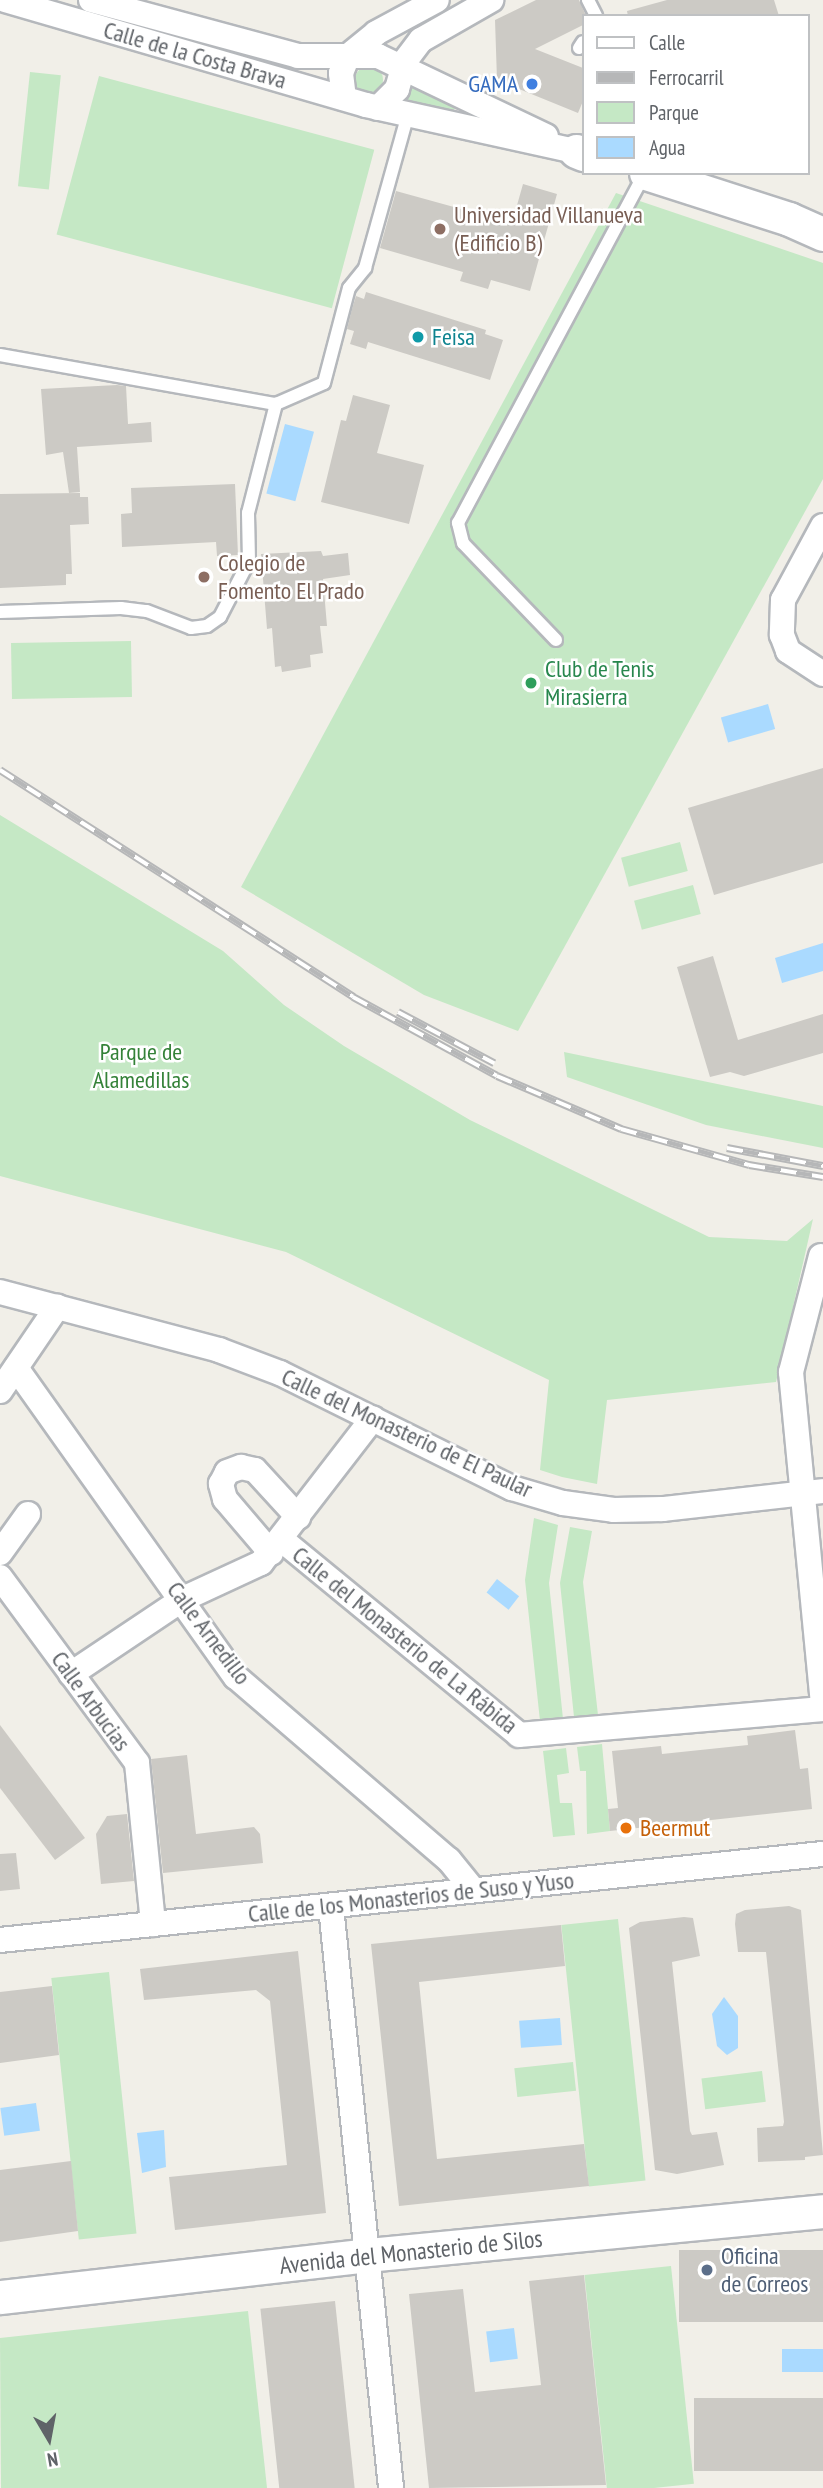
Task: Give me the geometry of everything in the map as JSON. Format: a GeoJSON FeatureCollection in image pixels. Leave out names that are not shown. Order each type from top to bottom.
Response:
{"type":"FeatureCollection","features":[{"type":"Feature","properties":{"kind":"street","name":"Calle de la Costa Brava"},"geometry":{"type":"LineString","coordinates":[[5,0],[378,108],[580,153]]}},
{"type":"Feature","properties":{"kind":"street","name":"Calle de la Costa Brava"},"geometry":{"type":"LineString","coordinates":[[90,0],[298,57],[378,56],[580,153]]}},
{"type":"Feature","properties":{"kind":"street"},"geometry":{"type":"LineString","coordinates":[[344,98],[341,73],[348,56],[376,33],[437,0]]}},
{"type":"Feature","properties":{"kind":"street"},"geometry":{"type":"LineString","coordinates":[[378,108],[397,89],[403,66],[421,40],[491,0]]}},
{"type":"Feature","properties":{"kind":"street"},"geometry":{"type":"LineString","coordinates":[[651,175],[777,215],[823,234]]}},
{"type":"Feature","properties":{"kind":"street"},"geometry":{"type":"LineString","coordinates":[[823,526],[783,600],[782,635],[788,651],[823,674]]}},
{"type":"Feature","properties":{"kind":"street"},"geometry":{"type":"LineString","coordinates":[[821,1256],[791,1372],[812,1492],[823,1708]]}},
{"type":"Feature","properties":{"kind":"street","name":"Calle del Monasterio de El Paular"},"geometry":{"type":"LineString","coordinates":[[0,1292],[219,1350],[280,1373],[512,1488],[563,1503],[614,1510],[663,1509],[812,1492]]}},
{"type":"Feature","properties":{"kind":"street"},"geometry":{"type":"LineString","coordinates":[[0,1391],[57,1307]]}},
{"type":"Feature","properties":{"kind":"street","name":"Calle Arnedillo"},"geometry":{"type":"LineString","coordinates":[[16,1368],[236,1676],[449,1860],[473,1890]]}},
{"type":"Feature","properties":{"kind":"street"},"geometry":{"type":"LineString","coordinates":[[71,1674],[183,1600],[261,1563],[373,1418]]}},
{"type":"Feature","properties":{"kind":"street","name":"Calle del Monasterio de La Rábida"},"geometry":{"type":"LineString","coordinates":[[298,1517],[255,1470],[242,1467],[227,1472],[221,1484],[225,1499],[276,1547],[519,1735],[823,1708]]}},
{"type":"Feature","properties":{"kind":"street"},"geometry":{"type":"LineString","coordinates":[[0,1553],[28,1514]]}},
{"type":"Feature","properties":{"kind":"street","name":"Calle Arbucias"},"geometry":{"type":"LineString","coordinates":[[0,1577],[137,1763],[153,1924]]}},
{"type":"Feature","properties":{"kind":"street","name":"Calle de los Monasterios de Suso y Yuso"},"geometry":{"type":"LineString","coordinates":[[0,1940],[823,1854]]}},
{"type":"Feature","properties":{"kind":"street"},"geometry":{"type":"LineString","coordinates":[[331,1907],[391,2488]]}},
{"type":"Feature","properties":{"kind":"street","name":"Avenida del Monasterio de Silos"},"geometry":{"type":"LineString","coordinates":[[0,2297],[368,2255],[823,2211]]}},
{"type":"Feature","properties":{"kind":"lane"},"geometry":{"type":"LineString","coordinates":[[0,355],[276,404],[324,383],[349,288],[365,268],[408,114]]}},
{"type":"Feature","properties":{"kind":"lane"},"geometry":{"type":"LineString","coordinates":[[556,640],[463,543],[458,523],[644,175]]}},
{"type":"Feature","properties":{"kind":"lane"},"geometry":{"type":"LineString","coordinates":[[0,612],[121,608],[147,611],[191,628],[207,626],[220,617],[249,561],[248,513],[276,404]]}},
{"type":"Feature","properties":{"kind":"green space"},"geometry":{"type":"Polygon","coordinates":[[[369,66],[379,70],[383,80],[379,90],[369,94],[359,90],[355,80],[359,70],[369,66]]]}},
{"type":"Feature","properties":{"kind":"green space"},"geometry":{"type":"Polygon","coordinates":[[[30,72],[61,75],[49,190],[18,186],[30,72]]]}},
{"type":"Feature","properties":{"kind":"green space"},"geometry":{"type":"Polygon","coordinates":[[[99,76],[374,150],[332,308],[57,234],[99,76]]]}},
{"type":"Feature","properties":{"kind":"green space"},"geometry":{"type":"Polygon","coordinates":[[[408,81],[458,102],[451,116],[401,103],[408,81]]]}},
{"type":"Feature","properties":{"kind":"green space","name":"Club de Tenis Mirasierra"},"geometry":{"type":"Polygon","coordinates":[[[616,193],[823,263],[823,479],[518,1031],[424,995],[241,887],[616,193]]]}},
{"type":"Feature","properties":{"kind":"green space"},"geometry":{"type":"Polygon","coordinates":[[[131,641],[132,697],[12,699],[11,643],[131,641]]]}},
{"type":"Feature","properties":{"kind":"green space","name":"Parque de Alamedillas"},"geometry":{"type":"Polygon","coordinates":[[[0,815],[223,951],[284,1005],[344,1046],[470,1120],[709,1237],[787,1241],[813,1219],[776,1382],[607,1400],[597,1484],[562,1477],[540,1470],[549,1380],[286,1252],[0,1176],[0,815]]]}},
{"type":"Feature","properties":{"kind":"green space"},"geometry":{"type":"Polygon","coordinates":[[[680,842],[688,871],[629,887],[621,858],[680,842]]]}},
{"type":"Feature","properties":{"kind":"green space"},"geometry":{"type":"Polygon","coordinates":[[[693,885],[701,914],[642,930],[634,901],[693,885]]]}},
{"type":"Feature","properties":{"kind":"green space"},"geometry":{"type":"Polygon","coordinates":[[[564,1052],[823,1106],[823,1148],[706,1125],[567,1077],[564,1052]]]}},
{"type":"Feature","properties":{"kind":"green space"},"geometry":{"type":"Polygon","coordinates":[[[534,1518],[558,1525],[549,1583],[563,1719],[540,1721],[525,1580],[534,1518]]]}},
{"type":"Feature","properties":{"kind":"green space"},"geometry":{"type":"Polygon","coordinates":[[[570,1527],[592,1531],[583,1582],[598,1715],[574,1717],[560,1583],[570,1527]]]}},
{"type":"Feature","properties":{"kind":"green space"},"geometry":{"type":"Polygon","coordinates":[[[602,1744],[610,1831],[587,1834],[586,1771],[580,1771],[577,1747],[602,1744]]]}},
{"type":"Feature","properties":{"kind":"green space"},"geometry":{"type":"Polygon","coordinates":[[[566,1748],[569,1773],[557,1775],[560,1803],[572,1803],[575,1835],[553,1837],[543,1751],[566,1748]]]}},
{"type":"Feature","properties":{"kind":"green space"},"geometry":{"type":"Polygon","coordinates":[[[618,1919],[645,2181],[589,2187],[561,1925],[618,1919]]]}},
{"type":"Feature","properties":{"kind":"green space"},"geometry":{"type":"Polygon","coordinates":[[[109,1972],[136,2234],[79,2240],[51,1978],[109,1972]]]}},
{"type":"Feature","properties":{"kind":"green space"},"geometry":{"type":"Polygon","coordinates":[[[573,2062],[576,2091],[517,2097],[514,2068],[573,2062]]]}},
{"type":"Feature","properties":{"kind":"green space"},"geometry":{"type":"Polygon","coordinates":[[[762,2071],[766,2102],[705,2109],[701,2078],[762,2071]]]}},
{"type":"Feature","properties":{"kind":"green space"},"geometry":{"type":"Polygon","coordinates":[[[671,2266],[694,2484],[654,2488],[607,2488],[584,2275],[671,2266]]]}},
{"type":"Feature","properties":{"kind":"green space"},"geometry":{"type":"Polygon","coordinates":[[[248,2311],[267,2488],[1,2488],[0,2338],[248,2311]]]}},
{"type":"Feature","properties":{"kind":"water"},"geometry":{"type":"Polygon","coordinates":[[[285,424],[314,432],[295,501],[266,494],[285,424]]]}},
{"type":"Feature","properties":{"kind":"water"},"geometry":{"type":"Polygon","coordinates":[[[768,704],[775,729],[728,742],[721,718],[768,704]]]}},
{"type":"Feature","properties":{"kind":"water"},"geometry":{"type":"Polygon","coordinates":[[[823,943],[823,971],[782,983],[775,958],[823,943]]]}},
{"type":"Feature","properties":{"kind":"water"},"geometry":{"type":"Polygon","coordinates":[[[497,1579],[519,1596],[509,1610],[487,1592],[497,1579]]]}},
{"type":"Feature","properties":{"kind":"water"},"geometry":{"type":"Polygon","coordinates":[[[724,1997],[738,2016],[738,2048],[727,2055],[717,2046],[712,2014],[724,1997]]]}},
{"type":"Feature","properties":{"kind":"water"},"geometry":{"type":"Polygon","coordinates":[[[560,2018],[562,2045],[521,2048],[519,2021],[560,2018]]]}},
{"type":"Feature","properties":{"kind":"water"},"geometry":{"type":"Polygon","coordinates":[[[36,2103],[40,2131],[4,2136],[0,2108],[36,2103]]]}},
{"type":"Feature","properties":{"kind":"water"},"geometry":{"type":"Polygon","coordinates":[[[164,2130],[166,2167],[142,2173],[137,2133],[164,2130]]]}},
{"type":"Feature","properties":{"kind":"water"},"geometry":{"type":"Polygon","coordinates":[[[514,2328],[518,2359],[490,2362],[486,2331],[514,2328]]]}},
{"type":"Feature","properties":{"kind":"water"},"geometry":{"type":"Polygon","coordinates":[[[782,2349],[823,2349],[823,2372],[782,2372],[782,2349]]]}},
{"type":"Feature","properties":{"kind":"building"},"geometry":{"type":"Polygon","coordinates":[[[536,0],[579,0],[585,14],[582,14],[582,26],[535,49],[582,68],[582,103],[578,113],[497,80],[495,20],[536,0]]]}},
{"type":"Feature","properties":{"kind":"building"},"geometry":{"type":"Polygon","coordinates":[[[667,0],[774,0],[778,14],[628,14],[627,11],[667,0]]]}},
{"type":"Feature","properties":{"kind":"building","name":"Universidad Villanueva (Edificio B)"},"geometry":{"type":"Polygon","coordinates":[[[523,184],[557,194],[530,291],[491,280],[488,289],[460,281],[463,272],[380,248],[396,191],[512,223],[523,184]]]}},
{"type":"Feature","properties":{"kind":"building","name":"Feisa"},"geometry":{"type":"Polygon","coordinates":[[[366,292],[486,330],[485,334],[503,340],[490,380],[368,342],[366,349],[350,344],[354,331],[347,329],[356,296],[364,299],[366,292]]]}},
{"type":"Feature","properties":{"kind":"building"},"geometry":{"type":"Polygon","coordinates":[[[126,386],[128,424],[151,422],[152,442],[77,447],[80,492],[69,493],[63,452],[46,455],[41,389],[126,386]]]}},
{"type":"Feature","properties":{"kind":"building"},"geometry":{"type":"Polygon","coordinates":[[[353,395],[390,405],[377,453],[424,465],[409,524],[321,502],[341,420],[346,421],[353,395]]]}},
{"type":"Feature","properties":{"kind":"building"},"geometry":{"type":"Polygon","coordinates":[[[235,484],[238,555],[217,556],[216,542],[122,547],[121,514],[132,513],[131,488],[235,484]]]}},
{"type":"Feature","properties":{"kind":"building"},"geometry":{"type":"Polygon","coordinates":[[[80,493],[80,497],[88,497],[89,524],[70,525],[72,574],[66,574],[66,585],[0,588],[0,494],[80,493]]]}},
{"type":"Feature","properties":{"kind":"building"},"geometry":{"type":"Polygon","coordinates":[[[321,551],[323,556],[348,553],[350,575],[323,579],[327,626],[320,626],[323,653],[310,655],[311,667],[282,672],[281,666],[275,667],[272,628],[267,629],[261,554],[321,551]]]}},
{"type":"Feature","properties":{"kind":"building"},"geometry":{"type":"Polygon","coordinates":[[[823,768],[823,863],[714,895],[688,808],[823,768]]]}},
{"type":"Feature","properties":{"kind":"building"},"geometry":{"type":"Polygon","coordinates":[[[713,956],[738,1040],[823,1014],[823,1053],[744,1076],[730,1072],[710,1077],[677,967],[713,956]]]}},
{"type":"Feature","properties":{"kind":"building"},"geometry":{"type":"Polygon","coordinates":[[[0,1725],[85,1838],[55,1860],[0,1788],[0,1725]]]}},
{"type":"Feature","properties":{"kind":"building"},"geometry":{"type":"Polygon","coordinates":[[[795,1730],[800,1769],[808,1768],[812,1809],[610,1831],[608,1809],[618,1808],[612,1751],[661,1746],[662,1754],[748,1745],[747,1736],[795,1730]]]}},
{"type":"Feature","properties":{"kind":"building"},"geometry":{"type":"Polygon","coordinates":[[[187,1755],[196,1834],[254,1827],[260,1834],[263,1863],[163,1873],[151,1759],[187,1755]]]}},
{"type":"Feature","properties":{"kind":"building"},"geometry":{"type":"Polygon","coordinates":[[[127,1814],[134,1881],[101,1884],[96,1834],[107,1816],[127,1814]]]}},
{"type":"Feature","properties":{"kind":"building"},"geometry":{"type":"Polygon","coordinates":[[[16,1853],[20,1889],[0,1891],[0,1854],[16,1853]]]}},
{"type":"Feature","properties":{"kind":"building"},"geometry":{"type":"Polygon","coordinates":[[[789,1906],[801,1910],[823,2155],[805,2157],[805,2160],[758,2162],[757,2128],[783,2126],[784,2122],[766,1952],[738,1952],[736,1914],[745,1910],[789,1906]]]}},
{"type":"Feature","properties":{"kind":"building"},"geometry":{"type":"Polygon","coordinates":[[[693,1918],[700,1956],[672,1962],[690,2131],[692,2135],[717,2132],[724,2165],[677,2174],[655,2170],[629,1928],[640,1922],[693,1918]]]}},
{"type":"Feature","properties":{"kind":"building"},"geometry":{"type":"Polygon","coordinates":[[[561,1925],[565,1966],[419,1982],[437,2159],[584,2144],[589,2186],[399,2206],[371,1944],[561,1925]]]}},
{"type":"Feature","properties":{"kind":"building"},"geometry":{"type":"Polygon","coordinates":[[[298,1951],[326,2213],[175,2230],[169,2177],[287,2165],[270,2001],[256,1990],[144,2000],[140,1969],[298,1951]]]}},
{"type":"Feature","properties":{"kind":"building"},"geometry":{"type":"Polygon","coordinates":[[[52,1986],[59,2055],[0,2063],[0,1992],[52,1986]]]}},
{"type":"Feature","properties":{"kind":"building"},"geometry":{"type":"Polygon","coordinates":[[[71,2161],[78,2231],[0,2242],[0,2170],[71,2161]]]}},
{"type":"Feature","properties":{"kind":"building"},"geometry":{"type":"Polygon","coordinates":[[[679,2250],[823,2250],[823,2322],[679,2322],[679,2250]]]}},
{"type":"Feature","properties":{"kind":"building"},"geometry":{"type":"Polygon","coordinates":[[[584,2275],[606,2485],[429,2488],[409,2294],[463,2289],[475,2392],[541,2385],[529,2281],[584,2275]]]}},
{"type":"Feature","properties":{"kind":"building"},"geometry":{"type":"Polygon","coordinates":[[[335,2301],[355,2488],[279,2488],[260,2309],[335,2301]]]}},
{"type":"Feature","properties":{"kind":"building"},"geometry":{"type":"Polygon","coordinates":[[[694,2398],[823,2398],[823,2471],[694,2471],[694,2398]]]}},
{"type":"Feature","properties":{"kind":"railway"},"geometry":{"type":"LineString","coordinates":[[0,770],[353,997],[497,1076],[621,1129],[749,1165],[823,1177]]}},
{"type":"Feature","properties":{"kind":"railway"},"geometry":{"type":"LineString","coordinates":[[398,1012],[494,1063]]}},
{"type":"Feature","properties":{"kind":"railway"},"geometry":{"type":"LineString","coordinates":[[727,1148],[823,1166]]}},
{"type":"Feature","properties":{"kind":"place","name":"GAMA"},"geometry":{"type":"Point","coordinates":[532,84]}},
{"type":"Feature","properties":{"kind":"place","name":"Universidad Villanueva (Edificio B)"},"geometry":{"type":"Point","coordinates":[440,229]}},
{"type":"Feature","properties":{"kind":"place","name":"Feisa"},"geometry":{"type":"Point","coordinates":[418,337]}},
{"type":"Feature","properties":{"kind":"place","name":"Colegio de Fomento El Prado"},"geometry":{"type":"Point","coordinates":[204,577]}},
{"type":"Feature","properties":{"kind":"place","name":"Club de Tenis Mirasierra"},"geometry":{"type":"Point","coordinates":[531,683]}},
{"type":"Feature","properties":{"kind":"place","name":"Beermut"},"geometry":{"type":"Point","coordinates":[626,1828]}},
{"type":"Feature","properties":{"kind":"place","name":"Oficina de Correos"},"geometry":{"type":"Point","coordinates":[707,2270]}}]}
